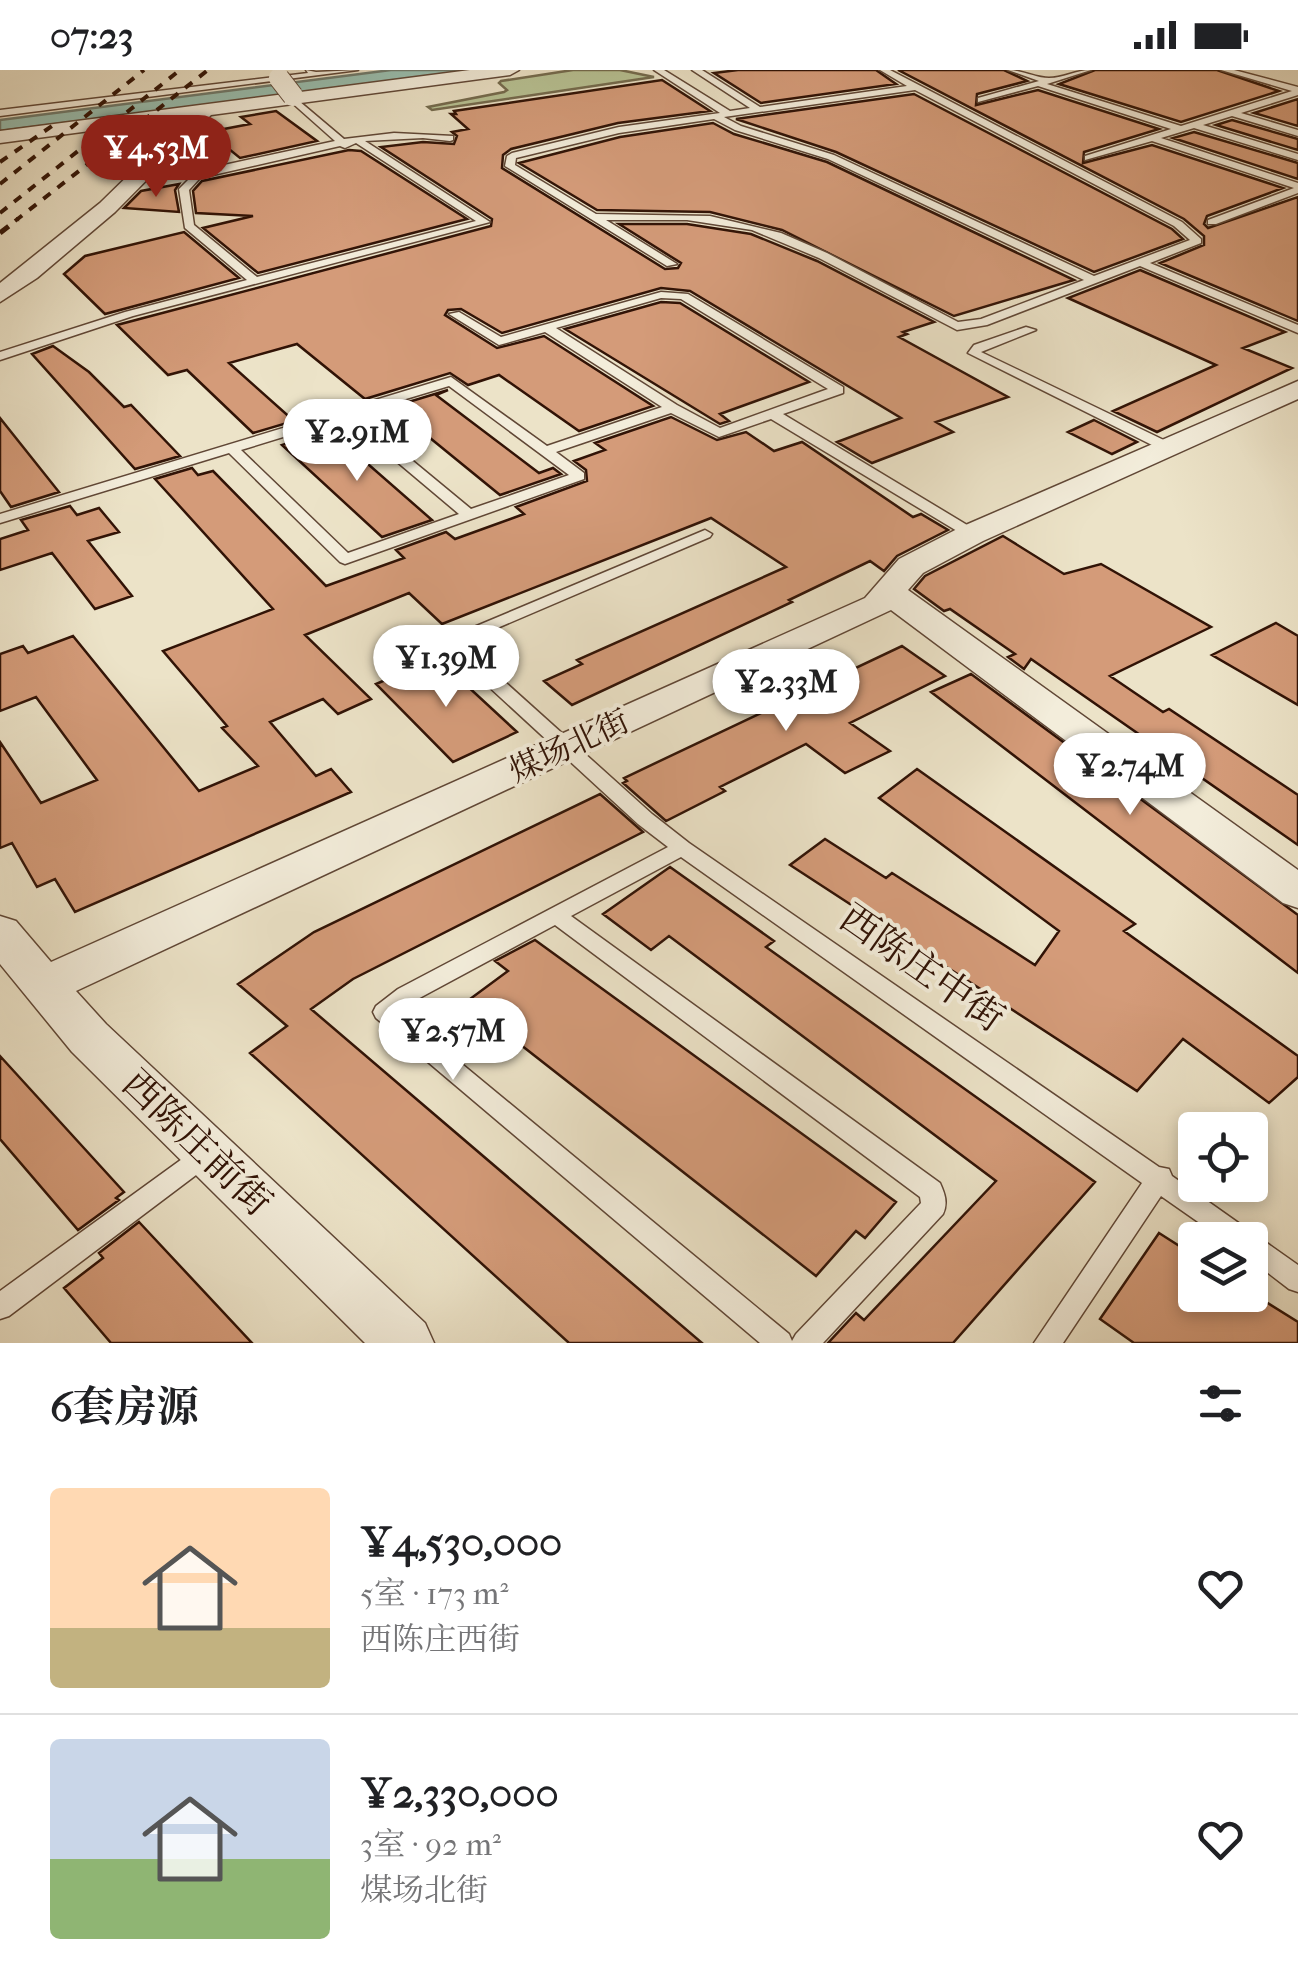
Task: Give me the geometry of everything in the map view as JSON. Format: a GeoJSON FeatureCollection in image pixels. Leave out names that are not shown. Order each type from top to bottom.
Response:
{"type":"FeatureCollection","features":[{"type":"Feature","properties":{"kind":"street"},"geometry":{"type":"LineString","coordinates":[[0,137],[510,70]]}},
{"type":"Feature","properties":{"kind":"street"},"geometry":{"type":"LineString","coordinates":[[278,74],[294,98]]}},
{"type":"Feature","properties":{"kind":"street"},"geometry":{"type":"LineString","coordinates":[[0,295],[76,239],[139,183],[205,110]]}},
{"type":"Feature","properties":{"kind":"street","name":"煤场北街"},"geometry":{"type":"LineString","coordinates":[[15,958],[566,748],[877,605],[910,566],[972,534],[1298,389]]}},
{"type":"Feature","properties":{"kind":"street"},"geometry":{"type":"LineString","coordinates":[[889,592],[1298,892]]}},
{"type":"Feature","properties":{"kind":"street","name":"西陈庄前街"},"geometry":{"type":"LineString","coordinates":[[15,958],[89,1038],[405,1343]]}},
{"type":"Feature","properties":{"kind":"lane"},"geometry":{"type":"LineString","coordinates":[[0,113],[354,70]]}},
{"type":"Feature","properties":{"kind":"lane"},"geometry":{"type":"LineString","coordinates":[[658,70],[728,114]]}},
{"type":"Feature","properties":{"kind":"lane"},"geometry":{"type":"LineString","coordinates":[[696,70],[759,110]]}},
{"type":"Feature","properties":{"kind":"lane"},"geometry":{"type":"LineString","coordinates":[[594,216],[690,217],[758,229],[794,242],[957,326],[983,322],[1197,238],[1178,224],[884,70]]}},
{"type":"Feature","properties":{"kind":"lane"},"geometry":{"type":"LineString","coordinates":[[1012,70],[1181,129]]}},
{"type":"Feature","properties":{"kind":"lane"},"geometry":{"type":"LineString","coordinates":[[981,100],[1088,70]]}},
{"type":"Feature","properties":{"kind":"lane"},"geometry":{"type":"LineString","coordinates":[[1225,70],[1297,92]]}},
{"type":"Feature","properties":{"kind":"lane"},"geometry":{"type":"LineString","coordinates":[[671,264],[510,166],[512,156],[606,132],[915,87]]}},
{"type":"Feature","properties":{"kind":"lane"},"geometry":{"type":"LineString","coordinates":[[1088,158],[1297,92]]}},
{"type":"Feature","properties":{"kind":"lane"},"geometry":{"type":"LineString","coordinates":[[294,98],[345,145]]}},
{"type":"Feature","properties":{"kind":"lane"},"geometry":{"type":"LineString","coordinates":[[1232,113],[1298,132]]}},
{"type":"Feature","properties":{"kind":"lane"},"geometry":{"type":"LineString","coordinates":[[714,116],[738,128],[832,157],[1094,281]]}},
{"type":"Feature","properties":{"kind":"lane"},"geometry":{"type":"LineString","coordinates":[[1194,125],[1298,158]]}},
{"type":"Feature","properties":{"kind":"lane"},"geometry":{"type":"LineString","coordinates":[[256,282],[188,226],[184,189],[197,176],[218,168],[411,134],[450,138]]}},
{"type":"Feature","properties":{"kind":"lane"},"geometry":{"type":"LineString","coordinates":[[1152,138],[1296,191]]}},
{"type":"Feature","properties":{"kind":"lane"},"geometry":{"type":"LineString","coordinates":[[0,356],[129,314],[485,222],[360,142]]}},
{"type":"Feature","properties":{"kind":"lane"},"geometry":{"type":"LineString","coordinates":[[1212,222],[1296,191]]}},
{"type":"Feature","properties":{"kind":"lane"},"geometry":{"type":"LineString","coordinates":[[1141,263],[1298,329]]}},
{"type":"Feature","properties":{"kind":"lane"},"geometry":{"type":"LineString","coordinates":[[455,314],[499,341],[661,295],[684,296],[838,390],[719,433],[672,408],[549,328]]}},
{"type":"Feature","properties":{"kind":"lane"},"geometry":{"type":"LineString","coordinates":[[1030,330],[978,348],[974,353],[1167,447]]}},
{"type":"Feature","properties":{"kind":"lane"},"geometry":{"type":"LineString","coordinates":[[0,519],[232,448],[347,413],[451,381],[579,476],[346,559],[232,448]]}},
{"type":"Feature","properties":{"kind":"lane"},"geometry":{"type":"LineString","coordinates":[[546,451],[672,408]]}},
{"type":"Feature","properties":{"kind":"lane"},"geometry":{"type":"LineString","coordinates":[[347,413],[469,515]]}},
{"type":"Feature","properties":{"kind":"lane"},"geometry":{"type":"LineString","coordinates":[[774,414],[972,534]]}},
{"type":"Feature","properties":{"kind":"lane","name":"西陈庄中街"},"geometry":{"type":"LineString","coordinates":[[705,534],[461,638],[456,647],[682,848],[1220,1222]]}},
{"type":"Feature","properties":{"kind":"lane"},"geometry":{"type":"LineString","coordinates":[[682,848],[406,995],[384,1012],[780,1343]]}},
{"type":"Feature","properties":{"kind":"lane"},"geometry":{"type":"LineString","coordinates":[[554,914],[931,1192],[934,1206],[805,1343]]}},
{"type":"Feature","properties":{"kind":"lane"},"geometry":{"type":"LineString","coordinates":[[0,1307],[208,1153]]}},
{"type":"Feature","properties":{"kind":"lane"},"geometry":{"type":"LineString","coordinates":[[1046,1343],[1160,1178]]}},
{"type":"Feature","properties":{"kind":"lane","name":"西陈庄中街"},"geometry":{"type":"LineString","coordinates":[[1268,1258],[1298,1280]]}},
{"type":"Feature","properties":{"kind":"shaded area"},"geometry":{"type":"Polygon","coordinates":[[[391,70],[479,70],[0,131],[0,120],[391,70]]]}},
{"type":"Feature","properties":{"kind":"shaded area"},"geometry":{"type":"Polygon","coordinates":[[[573,70],[620,70],[654,77],[432,110],[428,107],[504,92],[507,90],[501,81],[573,70]]]}},
{"type":"Feature","properties":{"kind":"building"},"geometry":{"type":"Polygon","coordinates":[[[876,70],[896,84],[761,103],[714,73],[876,70]]]}},
{"type":"Feature","properties":{"kind":"building"},"geometry":{"type":"Polygon","coordinates":[[[898,70],[1004,70],[1027,81],[977,94],[976,105],[1038,90],[1159,129],[1084,152],[1083,163],[1152,145],[1283,188],[1207,216],[1204,224],[1208,228],[1298,197],[1298,321],[1160,263],[1204,245],[1204,236],[1184,219],[898,70]]]}},
{"type":"Feature","properties":{"kind":"building"},"geometry":{"type":"Polygon","coordinates":[[[1095,70],[1217,70],[1279,91],[1181,122],[1059,84],[1095,70]]]}},
{"type":"Feature","properties":{"kind":"building"},"geometry":{"type":"Polygon","coordinates":[[[662,80],[710,111],[618,123],[511,149],[503,155],[502,168],[665,269],[678,268],[681,263],[619,224],[687,224],[751,234],[817,261],[934,322],[903,332],[907,334],[899,337],[1008,397],[936,422],[953,432],[872,463],[837,442],[901,418],[690,291],[661,288],[502,333],[461,309],[448,310],[445,315],[497,348],[544,336],[653,406],[579,431],[499,375],[468,385],[450,373],[365,399],[297,344],[229,363],[294,421],[253,433],[187,370],[168,375],[117,325],[491,226],[492,219],[381,147],[423,142],[454,144],[457,136],[452,132],[468,129],[451,114],[456,114],[454,111],[662,80]]]}},
{"type":"Feature","properties":{"kind":"building"},"geometry":{"type":"Polygon","coordinates":[[[914,94],[1172,229],[1183,239],[1094,272],[836,152],[736,119],[914,94]]]}},
{"type":"Feature","properties":{"kind":"building"},"geometry":{"type":"Polygon","coordinates":[[[1298,99],[1298,126],[1254,113],[1298,99]]]}},
{"type":"Feature","properties":{"kind":"building"},"geometry":{"type":"Polygon","coordinates":[[[276,111],[317,141],[240,158],[208,132],[250,124],[241,117],[276,111]]]}},
{"type":"Feature","properties":{"kind":"building"},"geometry":{"type":"Polygon","coordinates":[[[1232,120],[1298,139],[1298,150],[1216,125],[1232,120]]]}},
{"type":"Feature","properties":{"kind":"building"},"geometry":{"type":"Polygon","coordinates":[[[713,123],[734,134],[827,162],[1074,280],[954,316],[782,230],[710,212],[597,210],[519,163],[620,137],[713,123]]]}},
{"type":"Feature","properties":{"kind":"building"},"geometry":{"type":"Polygon","coordinates":[[[1194,132],[1298,163],[1298,179],[1173,138],[1194,132]]]}},
{"type":"Feature","properties":{"kind":"building"},"geometry":{"type":"Polygon","coordinates":[[[349,150],[361,151],[467,219],[258,273],[203,228],[253,216],[196,213],[193,191],[202,181],[349,150]]]}},
{"type":"Feature","properties":{"kind":"building"},"geometry":{"type":"Polygon","coordinates":[[[179,184],[175,190],[179,212],[124,208],[141,191],[179,184]]]}},
{"type":"Feature","properties":{"kind":"building"},"geometry":{"type":"Polygon","coordinates":[[[184,232],[239,278],[105,314],[64,274],[85,256],[184,232]]]}},
{"type":"Feature","properties":{"kind":"building"},"geometry":{"type":"Polygon","coordinates":[[[1140,270],[1285,332],[1243,348],[1292,368],[1157,432],[1113,411],[1216,365],[1068,298],[1140,270]]]}},
{"type":"Feature","properties":{"kind":"building"},"geometry":{"type":"Polygon","coordinates":[[[661,302],[680,303],[809,382],[720,414],[729,421],[720,424],[565,329],[661,302]]]}},
{"type":"Feature","properties":{"kind":"building"},"geometry":{"type":"Polygon","coordinates":[[[53,346],[89,372],[124,407],[131,405],[180,456],[135,469],[32,354],[53,346]]]}},
{"type":"Feature","properties":{"kind":"building"},"geometry":{"type":"Polygon","coordinates":[[[448,390],[436,395],[539,473],[553,468],[561,474],[500,495],[392,407],[448,390]]]}},
{"type":"Feature","properties":{"kind":"building"},"geometry":{"type":"Polygon","coordinates":[[[671,417],[717,440],[746,432],[774,451],[802,442],[913,517],[921,514],[948,530],[897,556],[884,571],[870,561],[572,705],[544,681],[582,664],[577,660],[786,567],[711,518],[442,624],[409,593],[305,635],[371,699],[338,714],[323,699],[270,722],[316,776],[331,769],[351,792],[75,912],[55,879],[37,887],[12,843],[0,848],[0,742],[41,803],[97,780],[36,697],[0,711],[0,654],[23,646],[28,653],[73,636],[199,791],[258,766],[222,728],[227,726],[163,651],[273,609],[155,479],[192,468],[198,475],[213,471],[326,586],[404,558],[396,550],[446,532],[455,539],[524,514],[516,507],[587,481],[586,470],[574,461],[605,450],[595,443],[671,417]]]}},
{"type":"Feature","properties":{"kind":"building"},"geometry":{"type":"Polygon","coordinates":[[[0,418],[59,492],[11,507],[0,491],[0,418]]]}},
{"type":"Feature","properties":{"kind":"building"},"geometry":{"type":"Polygon","coordinates":[[[1094,420],[1137,442],[1112,454],[1068,432],[1094,420]]]}},
{"type":"Feature","properties":{"kind":"building"},"geometry":{"type":"Polygon","coordinates":[[[329,430],[432,520],[382,537],[282,445],[329,430]]]}},
{"type":"Feature","properties":{"kind":"building"},"geometry":{"type":"Polygon","coordinates":[[[70,506],[77,515],[99,508],[119,532],[88,541],[132,596],[95,609],[52,553],[0,570],[0,539],[28,530],[21,520],[70,506]]]}},
{"type":"Feature","properties":{"kind":"building"},"geometry":{"type":"Polygon","coordinates":[[[1003,536],[1064,574],[1101,564],[1211,627],[1110,676],[1163,712],[1169,709],[1298,795],[1298,845],[1031,659],[1024,669],[1008,657],[1015,654],[914,589],[925,576],[1003,536]]]}},
{"type":"Feature","properties":{"kind":"building"},"geometry":{"type":"Polygon","coordinates":[[[1276,623],[1298,636],[1298,705],[1212,655],[1276,623]]]}},
{"type":"Feature","properties":{"kind":"building"},"geometry":{"type":"Polygon","coordinates":[[[902,646],[945,676],[850,723],[890,751],[845,773],[806,744],[720,787],[725,791],[666,821],[623,783],[627,781],[624,778],[902,646]]]}},
{"type":"Feature","properties":{"kind":"building"},"geometry":{"type":"Polygon","coordinates":[[[437,658],[517,732],[453,762],[376,684],[437,658]]]}},
{"type":"Feature","properties":{"kind":"building"},"geometry":{"type":"Polygon","coordinates":[[[971,674],[1298,915],[1298,973],[931,692],[971,674]]]}},
{"type":"Feature","properties":{"kind":"building"},"geometry":{"type":"Polygon","coordinates":[[[917,769],[1135,924],[1124,931],[1298,1056],[1298,1077],[1269,1103],[1183,1039],[1137,1091],[790,865],[825,839],[886,878],[892,873],[1035,965],[1059,931],[879,798],[917,769]]]}},
{"type":"Feature","properties":{"kind":"building"},"geometry":{"type":"Polygon","coordinates":[[[600,794],[643,832],[353,979],[311,1009],[702,1343],[569,1343],[250,1053],[287,1026],[238,984],[314,932],[600,794]]]}},
{"type":"Feature","properties":{"kind":"building"},"geometry":{"type":"Polygon","coordinates":[[[670,867],[774,941],[766,947],[1095,1182],[953,1343],[828,1343],[856,1313],[864,1320],[996,1181],[669,936],[651,950],[603,914],[670,867]]]}},
{"type":"Feature","properties":{"kind":"building"},"geometry":{"type":"Polygon","coordinates":[[[535,940],[896,1202],[865,1238],[856,1231],[816,1276],[466,1002],[508,971],[495,961],[535,940]]]}},
{"type":"Feature","properties":{"kind":"building"},"geometry":{"type":"Polygon","coordinates":[[[0,1056],[124,1192],[78,1230],[0,1139],[0,1056]]]}},
{"type":"Feature","properties":{"kind":"building"},"geometry":{"type":"Polygon","coordinates":[[[139,1222],[252,1343],[111,1343],[64,1288],[103,1258],[99,1253],[139,1222]]]}},
{"type":"Feature","properties":{"kind":"building"},"geometry":{"type":"Polygon","coordinates":[[[1159,1233],[1178,1245],[1178,1312],[1268,1312],[1268,1303],[1298,1322],[1298,1343],[1134,1343],[1100,1319],[1159,1233]]]}},
{"type":"Feature","properties":{"kind":"railway"},"geometry":{"type":"LineString","coordinates":[[0,184],[144,70]]}},
{"type":"Feature","properties":{"kind":"railway"},"geometry":{"type":"LineString","coordinates":[[0,213],[180,70]]}},
{"type":"Feature","properties":{"kind":"railway"},"geometry":{"type":"LineString","coordinates":[[15,221],[208,70]]}},
{"type":"Feature","properties":{"kind":"railway"},"geometry":{"type":"LineString","coordinates":[[0,162],[52,126]]}},
{"type":"Feature","properties":{"kind":"railway"},"geometry":{"type":"LineString","coordinates":[[0,233],[18,219]]}}]}
